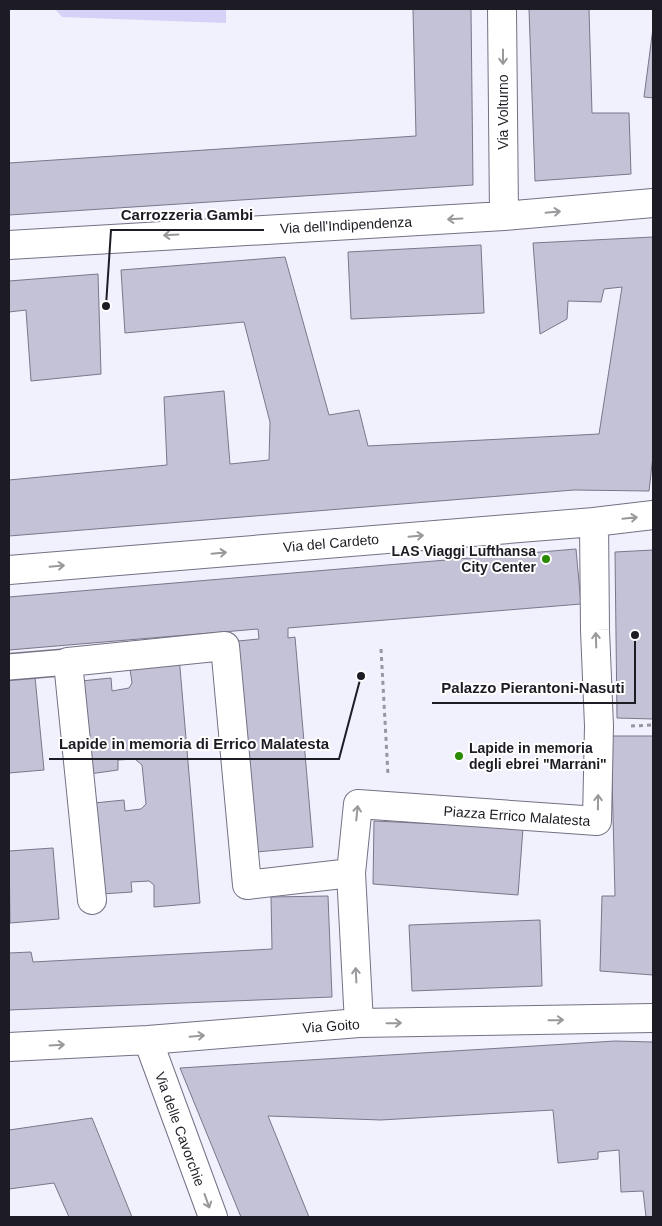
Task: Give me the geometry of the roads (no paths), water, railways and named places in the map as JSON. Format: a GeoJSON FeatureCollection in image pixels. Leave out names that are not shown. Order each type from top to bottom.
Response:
{"type":"FeatureCollection","features":[{"type":"Feature","properties":{"kind":"street","name":"Via Volturno"},"geometry":{"type":"LineString","coordinates":[[502,9],[504,216]]}},
{"type":"Feature","properties":{"kind":"street","name":"Via dell'Indipendenza"},"geometry":{"type":"LineString","coordinates":[[9,245],[504,216],[653,203]]}},
{"type":"Feature","properties":{"kind":"street","name":"Via del Cardeto"},"geometry":{"type":"LineString","coordinates":[[9,570],[594,522],[653,515]]}},
{"type":"Feature","properties":{"kind":"street","name":"Piazza Errico Malatesta"},"geometry":{"type":"LineString","coordinates":[[359,1023],[351,874],[358,804],[598,821],[599,726],[595,630],[594,522]]}},
{"type":"Feature","properties":{"kind":"street"},"geometry":{"type":"LineString","coordinates":[[9,667],[225,646],[247,885],[351,874]]}},
{"type":"Feature","properties":{"kind":"street"},"geometry":{"type":"LineString","coordinates":[[68,662],[92,900]]}},
{"type":"Feature","properties":{"kind":"street","name":"Via Goito"},"geometry":{"type":"LineString","coordinates":[[9,1047],[148,1040],[359,1023],[653,1018]]}},
{"type":"Feature","properties":{"kind":"street","name":"Via delle Cavorchie"},"geometry":{"type":"LineString","coordinates":[[148,1040],[213,1217]]}},
{"type":"Feature","properties":{"kind":"place","name":"Carrozzeria Gambi"},"geometry":{"type":"Point","coordinates":[106,306]}},
{"type":"Feature","properties":{"kind":"place","name":"LAS Viaggi Lufthansa City Center"},"geometry":{"type":"Point","coordinates":[546,559]}},
{"type":"Feature","properties":{"kind":"place","name":"Palazzo Pierantoni-Nasuti"},"geometry":{"type":"Point","coordinates":[635,635]}},
{"type":"Feature","properties":{"kind":"place","name":"Lapide in memoria di Errico Malatesta"},"geometry":{"type":"Point","coordinates":[361,676]}},
{"type":"Feature","properties":{"kind":"place","name":"Lapide in memoria degli ebrei \"Marrani\""},"geometry":{"type":"Point","coordinates":[459,756]}}]}
